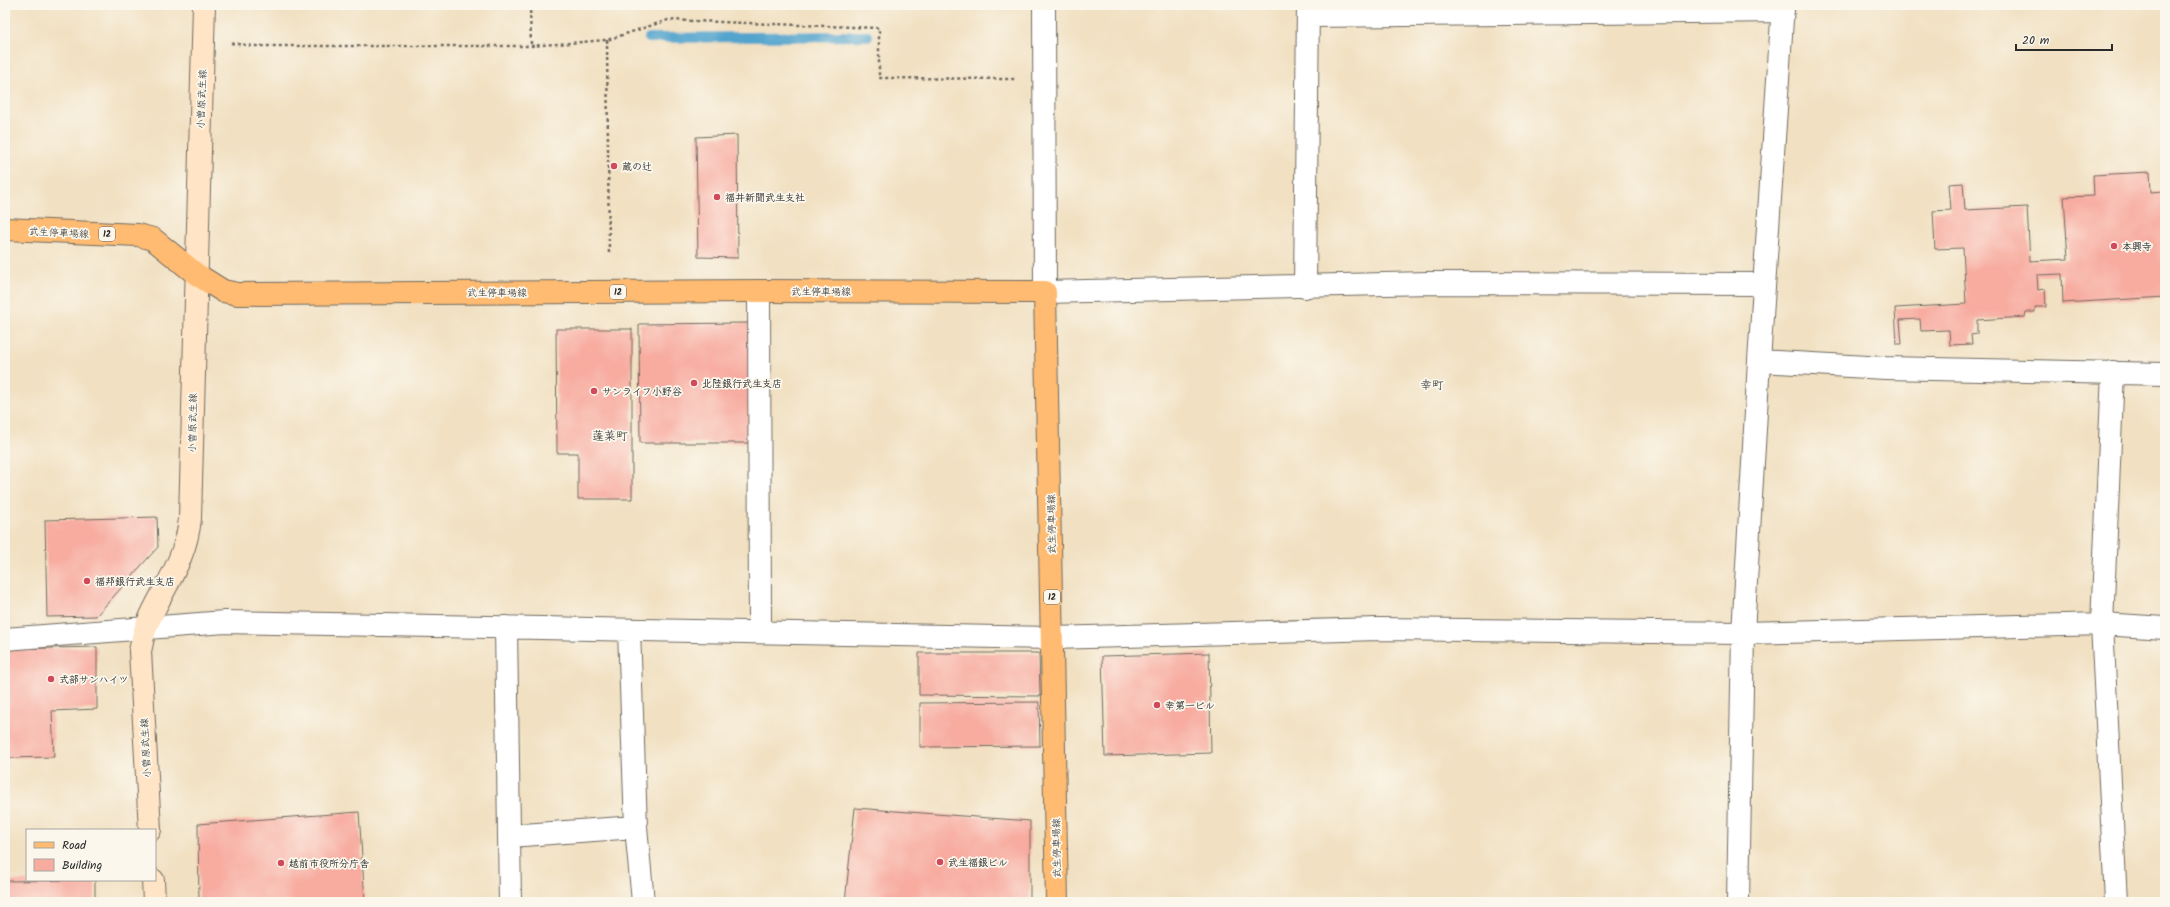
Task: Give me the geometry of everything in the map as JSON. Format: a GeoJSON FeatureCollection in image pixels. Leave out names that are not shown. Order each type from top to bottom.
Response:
{"type":"FeatureCollection","features":[{"type":"Feature","properties":{"kind":"main road","name":"小曽原武生線"},"geometry":{"type":"LineString","coordinates":[[150,829],[140,651],[146,628],[180,562],[188,540],[190,519],[204,5]]}},
{"type":"Feature","properties":{"kind":"main road","name":"武生停車場線"},"geometry":{"type":"LineString","coordinates":[[5,229],[138,235],[153,239],[196,274],[223,291],[238,294],[759,291],[1045,292],[1057,902]]}},
{"type":"Feature","properties":{"kind":"main road"},"geometry":{"type":"LineString","coordinates":[[152,881],[154,902]]}},
{"type":"Feature","properties":{"kind":"street"},"geometry":{"type":"LineString","coordinates":[[1044,5],[1045,292],[1429,283],[1764,284]]}},
{"type":"Feature","properties":{"kind":"street"},"geometry":{"type":"LineString","coordinates":[[1305,287],[1308,11],[1783,8],[1759,361],[1743,633],[1738,902]]}},
{"type":"Feature","properties":{"kind":"street"},"geometry":{"type":"LineString","coordinates":[[759,291],[760,632]]}},
{"type":"Feature","properties":{"kind":"street"},"geometry":{"type":"LineString","coordinates":[[1759,361],[1885,368],[2165,374]]}},
{"type":"Feature","properties":{"kind":"street"},"geometry":{"type":"LineString","coordinates":[[2113,372],[2102,624],[2116,902]]}},
{"type":"Feature","properties":{"kind":"street"},"geometry":{"type":"LineString","coordinates":[[5,639],[225,622],[1053,638],[1378,629],[1743,633],[2102,624],[2165,628]]}},
{"type":"Feature","properties":{"kind":"street"},"geometry":{"type":"LineString","coordinates":[[506,627],[510,902]]}},
{"type":"Feature","properties":{"kind":"street"},"geometry":{"type":"LineString","coordinates":[[629,630],[636,827],[643,902]]}},
{"type":"Feature","properties":{"kind":"street"},"geometry":{"type":"LineString","coordinates":[[509,836],[636,827]]}},
{"type":"Feature","properties":{"kind":"path"},"geometry":{"type":"LineString","coordinates":[[530,5],[531,46]]}},
{"type":"Feature","properties":{"kind":"path"},"geometry":{"type":"LineString","coordinates":[[203,39],[253,46],[531,46],[607,40],[668,20],[879,28],[879,78],[1016,79]]}},
{"type":"Feature","properties":{"kind":"path"},"geometry":{"type":"LineString","coordinates":[[607,40],[609,256]]}},
{"type":"Feature","properties":{"kind":"building","name":"福井新聞武生支社"},"geometry":{"type":"Polygon","coordinates":[[[737,135],[738,258],[698,257],[696,137],[737,135]]]}},
{"type":"Feature","properties":{"kind":"building"},"geometry":{"type":"Polygon","coordinates":[[[2150,172],[2151,192],[2165,191],[2165,297],[2063,303],[2062,274],[2037,275],[2038,290],[2045,289],[2046,307],[2035,307],[2035,312],[2026,312],[2025,317],[1977,320],[1977,334],[1971,335],[1972,344],[1950,345],[1949,330],[1921,331],[1920,319],[1900,320],[1902,344],[1897,344],[1895,308],[1966,304],[1963,248],[1935,249],[1933,211],[1951,210],[1949,184],[1963,183],[1965,210],[2027,207],[2030,261],[2068,259],[2064,197],[2094,196],[2093,175],[2150,172]]]}},
{"type":"Feature","properties":{"kind":"building","name":"北陸銀行武生支店"},"geometry":{"type":"Polygon","coordinates":[[[749,323],[750,443],[640,443],[639,324],[749,323]]]}},
{"type":"Feature","properties":{"kind":"building","name":"サンライフ小野谷"},"geometry":{"type":"Polygon","coordinates":[[[556,329],[632,329],[632,499],[578,499],[578,453],[557,453],[556,329]]]}},
{"type":"Feature","properties":{"kind":"building","name":"福邦銀行武生支店"},"geometry":{"type":"Polygon","coordinates":[[[157,517],[158,547],[96,616],[47,617],[45,520],[157,517]]]}},
{"type":"Feature","properties":{"kind":"building","name":"式部サンハイツ"},"geometry":{"type":"Polygon","coordinates":[[[97,647],[97,709],[52,711],[54,757],[5,758],[5,649],[97,647]]]}},
{"type":"Feature","properties":{"kind":"building"},"geometry":{"type":"Polygon","coordinates":[[[919,653],[1039,653],[1040,696],[919,695],[919,653]]]}},
{"type":"Feature","properties":{"kind":"building","name":"幸第一ビル"},"geometry":{"type":"Polygon","coordinates":[[[1209,653],[1211,753],[1105,756],[1102,656],[1209,653]]]}},
{"type":"Feature","properties":{"kind":"building"},"geometry":{"type":"Polygon","coordinates":[[[1039,702],[1040,746],[920,747],[920,703],[1039,702]]]}},
{"type":"Feature","properties":{"kind":"building","name":"武生福銀ビル"},"geometry":{"type":"Polygon","coordinates":[[[855,808],[1030,821],[1030,902],[845,902],[855,808]]]}},
{"type":"Feature","properties":{"kind":"building","name":"越前市役所分庁舎"},"geometry":{"type":"Polygon","coordinates":[[[359,812],[365,902],[199,902],[198,824],[359,812]]]}},
{"type":"Feature","properties":{"kind":"building"},"geometry":{"type":"Polygon","coordinates":[[[5,881],[95,881],[95,902],[5,902],[5,881]]]}},
{"type":"Feature","properties":{"kind":"waterway"},"geometry":{"type":"LineString","coordinates":[[649,38],[868,36]]}},
{"type":"Feature","properties":{"kind":"place","name":"蔵の辻"},"geometry":{"type":"Point","coordinates":[614,166]}},
{"type":"Feature","properties":{"kind":"place","name":"福井新聞武生支社"},"geometry":{"type":"Point","coordinates":[717,197]}},
{"type":"Feature","properties":{"kind":"place","name":"本興寺"},"geometry":{"type":"Point","coordinates":[2114,246]}},
{"type":"Feature","properties":{"kind":"place","name":"北陸銀行武生支店"},"geometry":{"type":"Point","coordinates":[694,383]}},
{"type":"Feature","properties":{"kind":"place","name":"サンライフ小野谷"},"geometry":{"type":"Point","coordinates":[594,391]}},
{"type":"Feature","properties":{"kind":"place","name":"福邦銀行武生支店"},"geometry":{"type":"Point","coordinates":[87,581]}},
{"type":"Feature","properties":{"kind":"place","name":"式部サンハイツ"},"geometry":{"type":"Point","coordinates":[51,679]}},
{"type":"Feature","properties":{"kind":"place","name":"幸第一ビル"},"geometry":{"type":"Point","coordinates":[1157,705]}},
{"type":"Feature","properties":{"kind":"place","name":"武生福銀ビル"},"geometry":{"type":"Point","coordinates":[940,862]}},
{"type":"Feature","properties":{"kind":"place","name":"越前市役所分庁舎"},"geometry":{"type":"Point","coordinates":[281,863]}},
{"type":"Feature","properties":{"kind":"district","name":"幸町"},"geometry":{"type":"Point","coordinates":[1432,385]}},
{"type":"Feature","properties":{"kind":"district","name":"蓬莱町"},"geometry":{"type":"Point","coordinates":[610,436]}}]}
